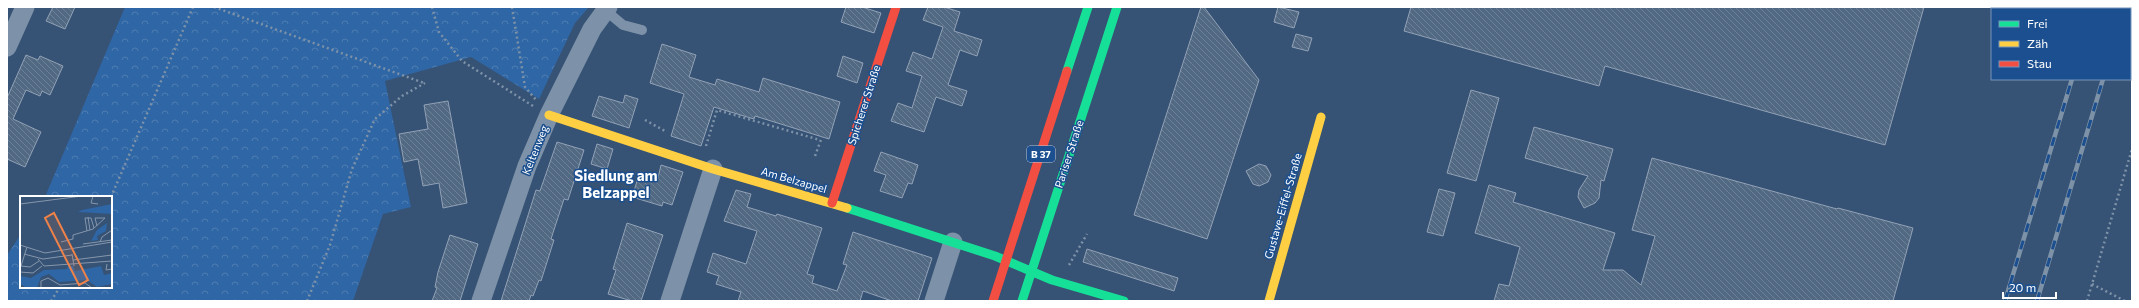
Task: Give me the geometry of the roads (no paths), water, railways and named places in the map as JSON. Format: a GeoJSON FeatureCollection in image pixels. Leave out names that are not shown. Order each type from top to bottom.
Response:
{"type":"FeatureCollection","features":[{"type":"Feature","properties":{"kind":"street"},"geometry":{"type":"LineString","coordinates":[[7,47],[25,7]]}},
{"type":"Feature","properties":{"kind":"street","name":"Spicherer Straße"},"geometry":{"type":"LineString","coordinates":[[832,203],[896,7]]}},
{"type":"Feature","properties":{"kind":"street","name":"B 37"},"geometry":{"type":"LineString","coordinates":[[993,301],[1088,7]]}},
{"type":"Feature","properties":{"kind":"street","name":"Pariser Straße"},"geometry":{"type":"LineString","coordinates":[[1022,301],[1117,7]]}},
{"type":"Feature","properties":{"kind":"street","name":"Keltenweg"},"geometry":{"type":"LineString","coordinates":[[481,301],[522,180],[549,115],[575,60],[606,8]]}},
{"type":"Feature","properties":{"kind":"street","name":"Am Belzappel"},"geometry":{"type":"LineString","coordinates":[[549,115],[712,169],[832,203],[1007,259],[1031,272]]}},
{"type":"Feature","properties":{"kind":"street","name":"Gustave-Eiffel-Straße"},"geometry":{"type":"LineString","coordinates":[[1269,301],[1321,117]]}},
{"type":"Feature","properties":{"kind":"street"},"geometry":{"type":"LineString","coordinates":[[670,301],[712,169]]}},
{"type":"Feature","properties":{"kind":"street"},"geometry":{"type":"LineString","coordinates":[[934,301],[953,242]]}},
{"type":"Feature","properties":{"kind":"street"},"geometry":{"type":"LineString","coordinates":[[1031,272],[1124,301]]}},
{"type":"Feature","properties":{"kind":"lane"},"geometry":{"type":"LineString","coordinates":[[606,8],[623,25],[642,30]]}},
{"type":"Feature","properties":{"kind":"railway"},"geometry":{"type":"LineString","coordinates":[[2005,301],[2072,80]]}},
{"type":"Feature","properties":{"kind":"railway"},"geometry":{"type":"LineString","coordinates":[[2037,301],[2103,80]]}},
{"type":"Feature","properties":{"kind":"district","name":"Siedlung am Belzappel"},"geometry":{"type":"Point","coordinates":[616,184]}}]}
